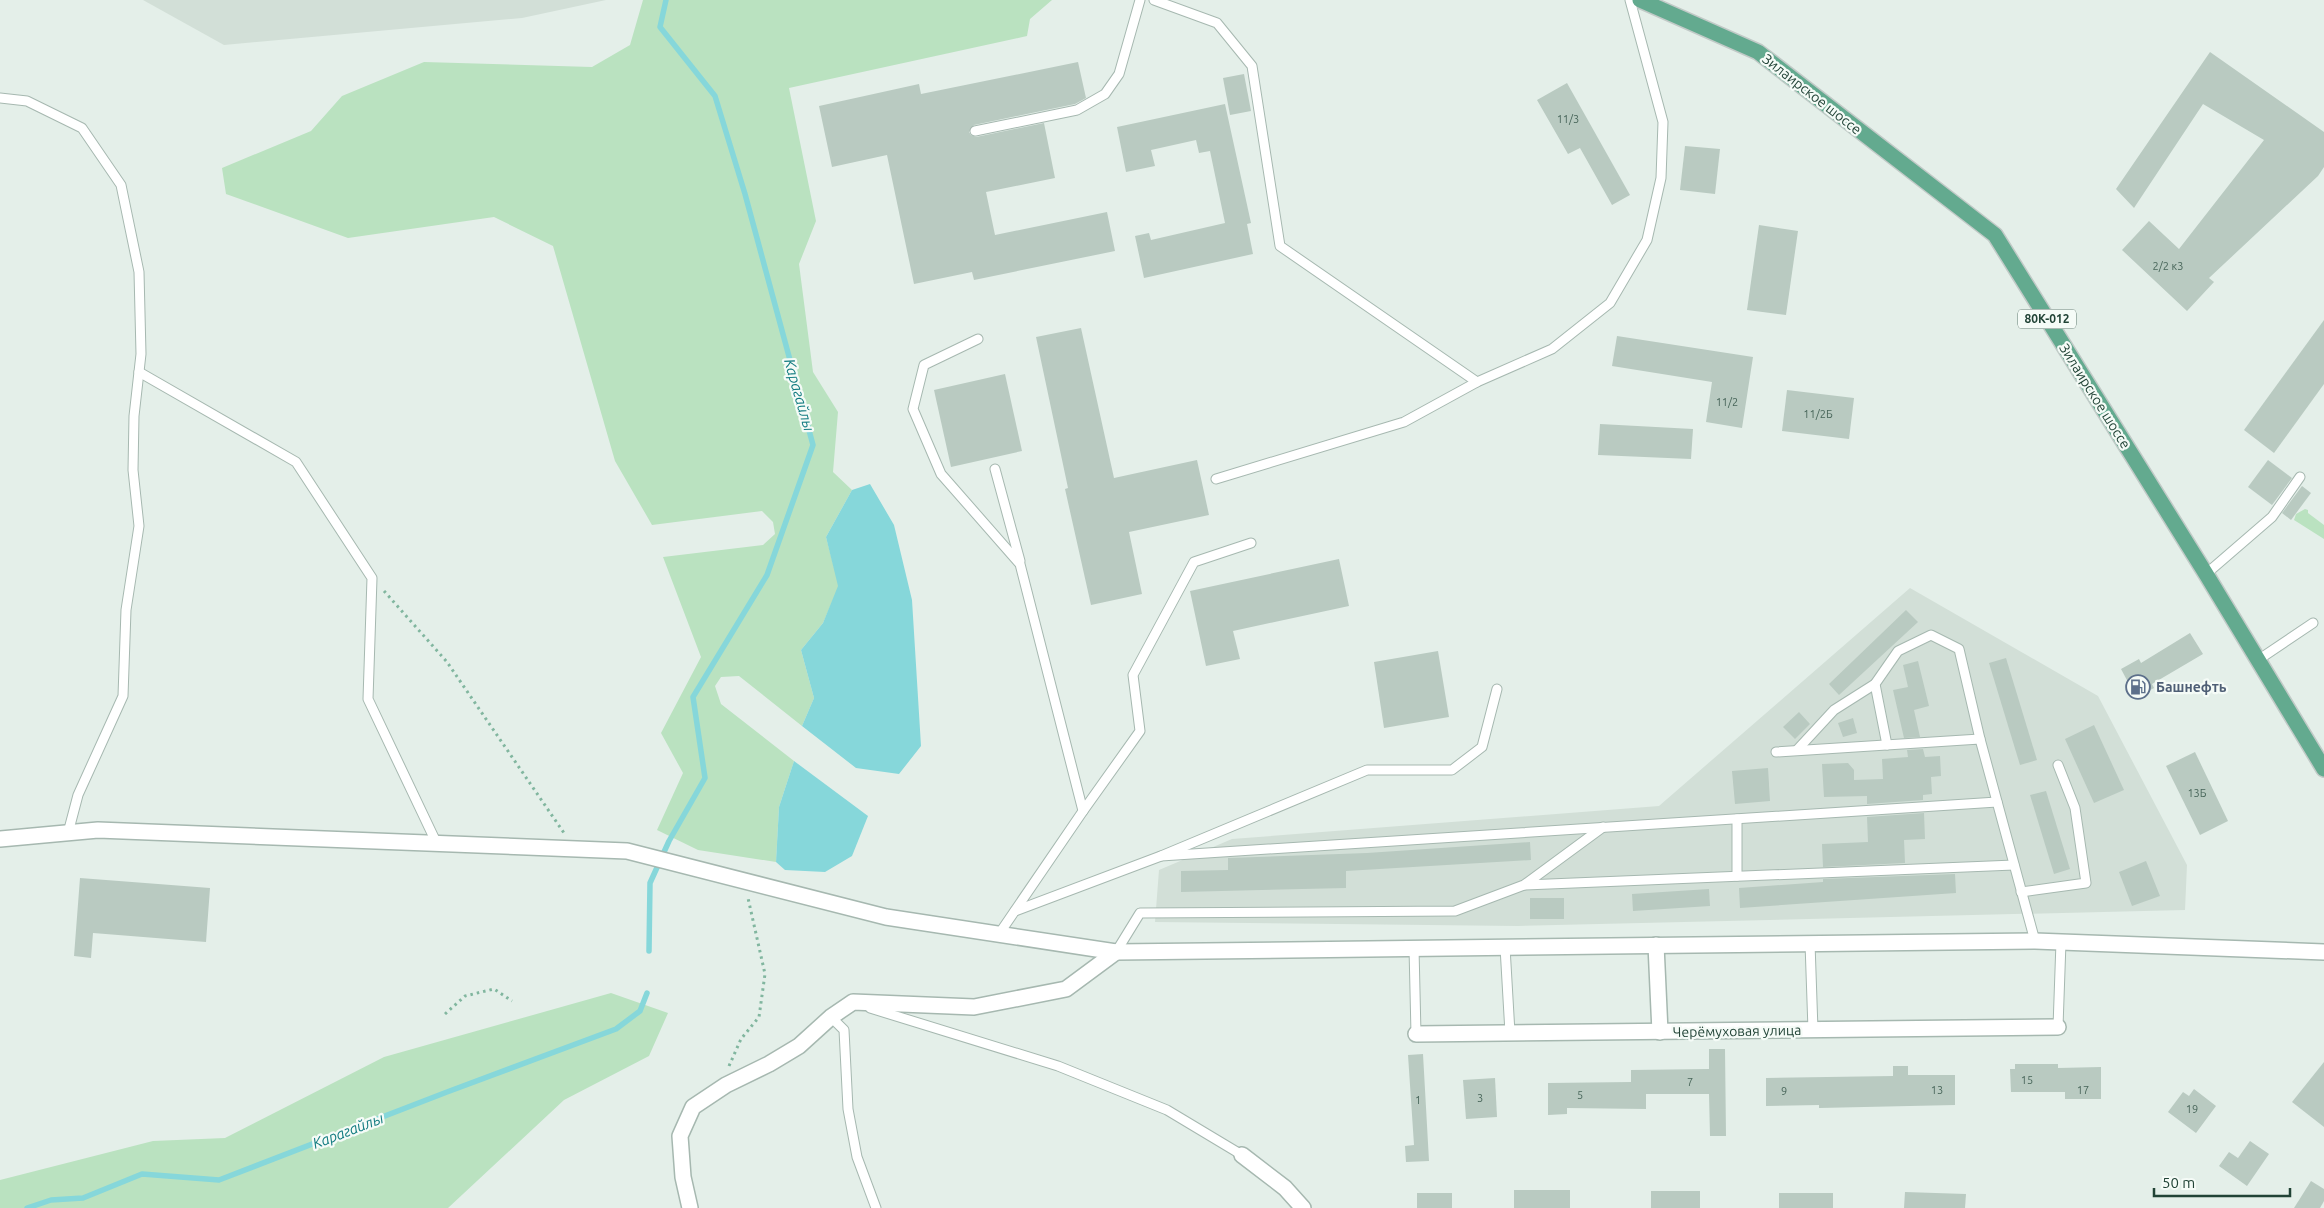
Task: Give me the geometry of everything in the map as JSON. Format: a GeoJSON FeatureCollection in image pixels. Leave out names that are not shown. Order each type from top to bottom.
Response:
{"type":"FeatureCollection","features":[{"type":"Feature","properties":{"kind":"main road","name":"Зилаирское шоссе"},"geometry":{"type":"LineString","coordinates":[[1640,0],[1758,52],[1995,235],[2324,768]]}},
{"type":"Feature","properties":{"kind":"street"},"geometry":{"type":"LineString","coordinates":[[0,839],[98,830],[627,851],[886,917],[1116,952],[2035,941],[2324,952]]}},
{"type":"Feature","properties":{"kind":"street"},"geometry":{"type":"LineString","coordinates":[[1656,945],[1660,1032]]}},
{"type":"Feature","properties":{"kind":"street"},"geometry":{"type":"LineString","coordinates":[[690,1208],[683,1177],[680,1136],[693,1106],[799,1046],[831,1017],[853,1002],[974,1007],[1066,989],[1116,952]]}},
{"type":"Feature","properties":{"kind":"street","name":"Черёмуховая улица"},"geometry":{"type":"LineString","coordinates":[[1416,1034],[2058,1028]]}},
{"type":"Feature","properties":{"kind":"street"},"geometry":{"type":"LineString","coordinates":[[1242,1155],[1284,1188],[1304,1208]]}},
{"type":"Feature","properties":{"kind":"lane"},"geometry":{"type":"LineString","coordinates":[[975,131],[1077,110],[1105,94],[1119,74],[1140,0]]}},
{"type":"Feature","properties":{"kind":"lane"},"geometry":{"type":"LineString","coordinates":[[1154,0],[1216,22],[1252,66],[1280,246],[1477,382]]}},
{"type":"Feature","properties":{"kind":"lane"},"geometry":{"type":"LineString","coordinates":[[1216,479],[1404,422],[1477,382],[1552,349],[1610,303],[1647,240],[1661,178],[1663,122],[1630,0]]}},
{"type":"Feature","properties":{"kind":"lane"},"geometry":{"type":"LineString","coordinates":[[0,98],[26,101],[82,128],[121,186],[139,272],[140,354],[134,416],[133,470],[139,526],[126,610],[123,696],[78,795],[68,833]]}},
{"type":"Feature","properties":{"kind":"lane"},"geometry":{"type":"LineString","coordinates":[[978,339],[924,365],[913,409],[941,474],[1020,564]]}},
{"type":"Feature","properties":{"kind":"lane"},"geometry":{"type":"LineString","coordinates":[[139,372],[296,462],[372,578],[368,699],[437,844]]}},
{"type":"Feature","properties":{"kind":"lane"},"geometry":{"type":"LineString","coordinates":[[995,469],[1083,811]]}},
{"type":"Feature","properties":{"kind":"lane"},"geometry":{"type":"LineString","coordinates":[[2206,574],[2272,517],[2300,477]]}},
{"type":"Feature","properties":{"kind":"lane"},"geometry":{"type":"LineString","coordinates":[[999,934],[1140,731],[1133,675],[1194,562],[1251,543]]}},
{"type":"Feature","properties":{"kind":"lane"},"geometry":{"type":"LineString","coordinates":[[2258,660],[2313,623]]}},
{"type":"Feature","properties":{"kind":"lane"},"geometry":{"type":"LineString","coordinates":[[1797,750],[1834,710],[1875,684],[1898,651],[1931,635],[1959,649],[1980,739],[2035,941]]}},
{"type":"Feature","properties":{"kind":"lane"},"geometry":{"type":"LineString","coordinates":[[1875,684],[1887,745]]}},
{"type":"Feature","properties":{"kind":"lane"},"geometry":{"type":"LineString","coordinates":[[1015,910],[1162,856],[1366,770],[1452,770],[1482,747],[1497,689]]}},
{"type":"Feature","properties":{"kind":"lane"},"geometry":{"type":"LineString","coordinates":[[1776,752],[1980,739]]}},
{"type":"Feature","properties":{"kind":"lane"},"geometry":{"type":"LineString","coordinates":[[2021,892],[2086,883],[2075,808],[2058,765]]}},
{"type":"Feature","properties":{"kind":"lane"},"geometry":{"type":"LineString","coordinates":[[1162,856],[1997,802]]}},
{"type":"Feature","properties":{"kind":"lane"},"geometry":{"type":"LineString","coordinates":[[1738,819],[1738,876]]}},
{"type":"Feature","properties":{"kind":"lane"},"geometry":{"type":"LineString","coordinates":[[1116,952],[1140,913],[1455,911],[1524,885],[1603,828]]}},
{"type":"Feature","properties":{"kind":"lane"},"geometry":{"type":"LineString","coordinates":[[1524,885],[2014,865]]}},
{"type":"Feature","properties":{"kind":"lane"},"geometry":{"type":"LineString","coordinates":[[2058,1028],[2061,942]]}},
{"type":"Feature","properties":{"kind":"lane"},"geometry":{"type":"LineString","coordinates":[[1810,943],[1813,1030]]}},
{"type":"Feature","properties":{"kind":"lane"},"geometry":{"type":"LineString","coordinates":[[1505,947],[1510,1033]]}},
{"type":"Feature","properties":{"kind":"lane"},"geometry":{"type":"LineString","coordinates":[[1414,948],[1416,1034]]}},
{"type":"Feature","properties":{"kind":"lane"},"geometry":{"type":"LineString","coordinates":[[853,1002],[1058,1066],[1167,1110],[1242,1155]]}},
{"type":"Feature","properties":{"kind":"lane"},"geometry":{"type":"LineString","coordinates":[[831,1017],[844,1030],[848,1109],[857,1157],[876,1208]]}},
{"type":"Feature","properties":{"kind":"path"},"geometry":{"type":"LineString","coordinates":[[372,578],[447,662],[575,849]]}},
{"type":"Feature","properties":{"kind":"path"},"geometry":{"type":"LineString","coordinates":[[717,1091],[741,1039],[758,1017],[765,974],[744,881]]}},
{"type":"Feature","properties":{"kind":"path"},"geometry":{"type":"LineString","coordinates":[[445,1014],[465,996],[494,989],[512,1001]]}},
{"type":"Feature","properties":{"kind":"shaded area"},"geometry":{"type":"Polygon","coordinates":[[[143,0],[606,0],[522,18],[224,45],[143,0]]]}},
{"type":"Feature","properties":{"kind":"shaded area"},"geometry":{"type":"Polygon","coordinates":[[[1910,588],[2098,696],[2187,865],[2185,910],[1518,926],[1155,922],[1159,870],[1232,839],[1659,806],[1910,588]]]}},
{"type":"Feature","properties":{"kind":"green space"},"geometry":{"type":"Polygon","coordinates":[[[643,0],[1052,0],[1030,19],[1027,36],[789,88],[816,221],[799,264],[813,372],[838,412],[833,472],[852,490],[826,537],[839,586],[823,623],[801,650],[814,698],[802,726],[739,676],[721,677],[715,686],[721,704],[794,761],[779,807],[776,862],[698,850],[657,830],[683,773],[661,733],[701,657],[663,557],[763,545],[775,534],[773,522],[762,511],[652,525],[615,461],[553,246],[494,217],[348,238],[226,194],[222,168],[311,131],[342,96],[424,62],[592,67],[630,45],[643,0]]]}},
{"type":"Feature","properties":{"kind":"green space"},"geometry":{"type":"Polygon","coordinates":[[[2305,509],[2324,525],[2324,539],[2294,520],[2296,514],[2305,509]]]}},
{"type":"Feature","properties":{"kind":"green space"},"geometry":{"type":"Polygon","coordinates":[[[611,993],[668,1013],[649,1056],[564,1100],[448,1208],[0,1208],[0,1180],[153,1141],[225,1138],[384,1057],[611,993]]]}},
{"type":"Feature","properties":{"kind":"water"},"geometry":{"type":"Polygon","coordinates":[[[870,484],[894,525],[912,600],[921,746],[899,774],[856,768],[802,726],[814,698],[801,650],[823,623],[838,586],[826,537],[852,490],[870,484]]]}},
{"type":"Feature","properties":{"kind":"water"},"geometry":{"type":"Polygon","coordinates":[[[794,761],[868,816],[852,856],[825,872],[785,870],[776,862],[779,807],[794,761]]]}},
{"type":"Feature","properties":{"kind":"building"},"geometry":{"type":"Polygon","coordinates":[[[2210,52],[2324,132],[2324,167],[2318,176],[2209,278],[2214,282],[2187,311],[2122,250],[2149,221],[2179,249],[2264,140],[2203,104],[2134,208],[2116,189],[2210,52]]]}},
{"type":"Feature","properties":{"kind":"building"},"geometry":{"type":"Polygon","coordinates":[[[1078,62],[1086,98],[1075,104],[974,125],[969,132],[976,137],[1044,123],[1055,178],[986,192],[995,235],[1107,212],[1115,251],[974,280],[972,272],[914,284],[887,155],[832,167],[819,106],[919,84],[921,94],[1078,62]]]}},
{"type":"Feature","properties":{"kind":"building"},"geometry":{"type":"Polygon","coordinates":[[[1244,74],[1251,111],[1230,115],[1223,78],[1244,74]]]}},
{"type":"Feature","properties":{"kind":"building"},"geometry":{"type":"Polygon","coordinates":[[[1567,83],[1630,195],[1612,205],[1580,148],[1568,154],[1537,100],[1567,83]]]}},
{"type":"Feature","properties":{"kind":"building"},"geometry":{"type":"Polygon","coordinates":[[[1225,104],[1251,223],[1247,224],[1253,254],[1144,278],[1135,236],[1149,233],[1151,240],[1225,223],[1210,151],[1199,153],[1196,140],[1151,150],[1155,166],[1126,172],[1117,127],[1225,104]]]}},
{"type":"Feature","properties":{"kind":"building"},"geometry":{"type":"Polygon","coordinates":[[[1685,146],[1720,149],[1715,194],[1680,190],[1685,146]]]}},
{"type":"Feature","properties":{"kind":"building"},"geometry":{"type":"Polygon","coordinates":[[[1759,225],[1798,231],[1786,315],[1747,310],[1759,225]]]}},
{"type":"Feature","properties":{"kind":"building"},"geometry":{"type":"Polygon","coordinates":[[[2324,320],[2324,384],[2274,453],[2244,430],[2324,320]]]}},
{"type":"Feature","properties":{"kind":"building"},"geometry":{"type":"Polygon","coordinates":[[[1081,328],[1114,478],[1197,460],[1209,515],[1129,532],[1142,594],[1091,605],[1065,489],[1068,488],[1036,337],[1081,328]]]}},
{"type":"Feature","properties":{"kind":"building"},"geometry":{"type":"Polygon","coordinates":[[[1617,336],[1753,357],[1742,428],[1706,422],[1712,382],[1612,366],[1617,336]]]}},
{"type":"Feature","properties":{"kind":"building"},"geometry":{"type":"Polygon","coordinates":[[[1005,374],[1022,451],[951,467],[934,390],[1005,374]]]}},
{"type":"Feature","properties":{"kind":"building"},"geometry":{"type":"Polygon","coordinates":[[[1787,390],[1854,398],[1849,439],[1782,431],[1787,390]]]}},
{"type":"Feature","properties":{"kind":"building"},"geometry":{"type":"Polygon","coordinates":[[[1600,424],[1693,429],[1691,459],[1598,455],[1600,424]]]}},
{"type":"Feature","properties":{"kind":"building"},"geometry":{"type":"Polygon","coordinates":[[[2268,460],[2292,478],[2272,505],[2248,487],[2268,460]]]}},
{"type":"Feature","properties":{"kind":"building"},"geometry":{"type":"Polygon","coordinates":[[[2302,486],[2311,493],[2291,520],[2282,513],[2302,486]]]}},
{"type":"Feature","properties":{"kind":"building"},"geometry":{"type":"Polygon","coordinates":[[[1339,559],[1349,606],[1233,631],[1240,659],[1206,666],[1190,591],[1339,559]]]}},
{"type":"Feature","properties":{"kind":"building"},"geometry":{"type":"Polygon","coordinates":[[[1906,610],[1918,622],[1839,695],[1829,684],[1906,610]]]}},
{"type":"Feature","properties":{"kind":"building"},"geometry":{"type":"Polygon","coordinates":[[[2190,633],[2203,654],[2152,684],[2154,688],[2136,697],[2121,669],[2139,659],[2141,663],[2190,633]]]}},
{"type":"Feature","properties":{"kind":"building"},"geometry":{"type":"Polygon","coordinates":[[[1438,651],[1449,717],[1384,728],[1374,662],[1438,651]]]}},
{"type":"Feature","properties":{"kind":"building"},"geometry":{"type":"Polygon","coordinates":[[[2006,658],[2037,760],[2020,765],[1989,663],[2006,658]]]}},
{"type":"Feature","properties":{"kind":"building"},"geometry":{"type":"Polygon","coordinates":[[[1918,661],[1929,706],[1914,710],[1920,737],[1904,738],[1893,690],[1908,687],[1903,665],[1918,661]]]}},
{"type":"Feature","properties":{"kind":"building"},"geometry":{"type":"Polygon","coordinates":[[[1799,712],[1810,724],[1795,739],[1783,727],[1799,712]]]}},
{"type":"Feature","properties":{"kind":"building"},"geometry":{"type":"Polygon","coordinates":[[[1853,718],[1857,733],[1843,737],[1838,723],[1853,718]]]}},
{"type":"Feature","properties":{"kind":"building"},"geometry":{"type":"Polygon","coordinates":[[[2094,725],[2124,790],[2094,803],[2065,739],[2094,725]]]}},
{"type":"Feature","properties":{"kind":"building"},"geometry":{"type":"Polygon","coordinates":[[[1923,749],[1925,757],[1940,756],[1941,776],[1931,777],[1932,794],[1923,795],[1923,800],[1867,804],[1867,796],[1824,797],[1822,764],[1848,763],[1854,770],[1854,780],[1883,779],[1882,759],[1908,757],[1907,750],[1923,749]]]}},
{"type":"Feature","properties":{"kind":"building"},"geometry":{"type":"Polygon","coordinates":[[[2195,752],[2228,821],[2200,835],[2166,766],[2195,752]]]}},
{"type":"Feature","properties":{"kind":"building"},"geometry":{"type":"Polygon","coordinates":[[[1768,768],[1770,801],[1735,804],[1732,771],[1768,768]]]}},
{"type":"Feature","properties":{"kind":"building"},"geometry":{"type":"Polygon","coordinates":[[[2046,791],[2070,869],[2054,874],[2030,795],[2046,791]]]}},
{"type":"Feature","properties":{"kind":"building"},"geometry":{"type":"Polygon","coordinates":[[[1924,813],[1925,839],[1904,840],[1905,863],[1823,867],[1822,844],[1868,842],[1867,817],[1924,813]]]}},
{"type":"Feature","properties":{"kind":"building"},"geometry":{"type":"Polygon","coordinates":[[[1530,842],[1531,860],[1346,871],[1346,888],[1181,892],[1181,871],[1228,870],[1228,858],[1367,853],[1530,842]]]}},
{"type":"Feature","properties":{"kind":"building"},"geometry":{"type":"Polygon","coordinates":[[[2146,861],[2160,896],[2132,906],[2119,872],[2146,861]]]}},
{"type":"Feature","properties":{"kind":"building"},"geometry":{"type":"Polygon","coordinates":[[[1955,874],[1956,893],[1740,908],[1739,888],[1823,882],[1823,879],[1955,874]]]}},
{"type":"Feature","properties":{"kind":"building"},"geometry":{"type":"Polygon","coordinates":[[[80,878],[210,888],[206,942],[93,933],[91,958],[74,956],[80,878]]]}},
{"type":"Feature","properties":{"kind":"building"},"geometry":{"type":"Polygon","coordinates":[[[1709,889],[1710,906],[1633,911],[1632,894],[1709,889]]]}},
{"type":"Feature","properties":{"kind":"building"},"geometry":{"type":"Polygon","coordinates":[[[1530,898],[1564,898],[1564,919],[1530,919],[1530,898]]]}},
{"type":"Feature","properties":{"kind":"building"},"geometry":{"type":"Polygon","coordinates":[[[1709,1049],[1725,1049],[1726,1136],[1710,1136],[1709,1094],[1646,1094],[1646,1109],[1567,1108],[1567,1114],[1548,1115],[1548,1083],[1631,1082],[1631,1070],[1709,1069],[1709,1049]]]}},
{"type":"Feature","properties":{"kind":"building"},"geometry":{"type":"Polygon","coordinates":[[[1423,1054],[1429,1161],[1406,1162],[1405,1146],[1414,1145],[1408,1055],[1423,1054]]]}},
{"type":"Feature","properties":{"kind":"building"},"geometry":{"type":"Polygon","coordinates":[[[2324,1062],[2324,1127],[2292,1102],[2324,1062]]]}},
{"type":"Feature","properties":{"kind":"building"},"geometry":{"type":"Polygon","coordinates":[[[2015,1064],[2058,1064],[2058,1068],[2101,1067],[2101,1099],[2065,1099],[2065,1092],[2011,1092],[2010,1069],[2015,1069],[2015,1064]]]}},
{"type":"Feature","properties":{"kind":"building"},"geometry":{"type":"Polygon","coordinates":[[[1893,1066],[1908,1066],[1908,1075],[1955,1075],[1955,1105],[1819,1108],[1819,1105],[1766,1106],[1766,1078],[1893,1076],[1893,1066]]]}},
{"type":"Feature","properties":{"kind":"building"},"geometry":{"type":"Polygon","coordinates":[[[1495,1078],[1497,1117],[1466,1119],[1463,1080],[1495,1078]]]}},
{"type":"Feature","properties":{"kind":"building"},"geometry":{"type":"Polygon","coordinates":[[[2194,1089],[2216,1106],[2196,1133],[2168,1112],[2183,1092],[2189,1096],[2194,1089]]]}},
{"type":"Feature","properties":{"kind":"building"},"geometry":{"type":"Polygon","coordinates":[[[2250,1141],[2269,1154],[2247,1186],[2219,1166],[2229,1152],[2238,1158],[2250,1141]]]}},
{"type":"Feature","properties":{"kind":"building"},"geometry":{"type":"Polygon","coordinates":[[[2311,1181],[2324,1189],[2324,1201],[2320,1208],[2294,1208],[2311,1181]]]}},
{"type":"Feature","properties":{"kind":"building"},"geometry":{"type":"Polygon","coordinates":[[[1514,1190],[1570,1190],[1570,1208],[1514,1208],[1514,1190]]]}},
{"type":"Feature","properties":{"kind":"building"},"geometry":{"type":"Polygon","coordinates":[[[1651,1191],[1700,1191],[1700,1208],[1651,1208],[1651,1191]]]}},
{"type":"Feature","properties":{"kind":"building"},"geometry":{"type":"Polygon","coordinates":[[[1905,1192],[1966,1194],[1965,1208],[1904,1208],[1905,1192]]]}},
{"type":"Feature","properties":{"kind":"building"},"geometry":{"type":"Polygon","coordinates":[[[1417,1193],[1452,1193],[1452,1208],[1417,1208],[1417,1193]]]}},
{"type":"Feature","properties":{"kind":"building"},"geometry":{"type":"Polygon","coordinates":[[[1779,1193],[1833,1193],[1833,1208],[1779,1208],[1779,1193]]]}},
{"type":"Feature","properties":{"kind":"waterway","name":"Карагайлы"},"geometry":{"type":"LineString","coordinates":[[649,951],[650,883],[669,841],[705,778],[693,697],[767,575],[813,445],[745,194],[715,96],[660,27],[666,0]]}},
{"type":"Feature","properties":{"kind":"waterway","name":"Карагайлы"},"geometry":{"type":"LineString","coordinates":[[27,1208],[51,1200],[83,1198],[142,1174],[219,1180],[616,1029],[640,1011],[647,993]]}},
{"type":"Feature","properties":{"kind":"place","name":"Башнефть"},"geometry":{"type":"Point","coordinates":[2138,687]}}]}
